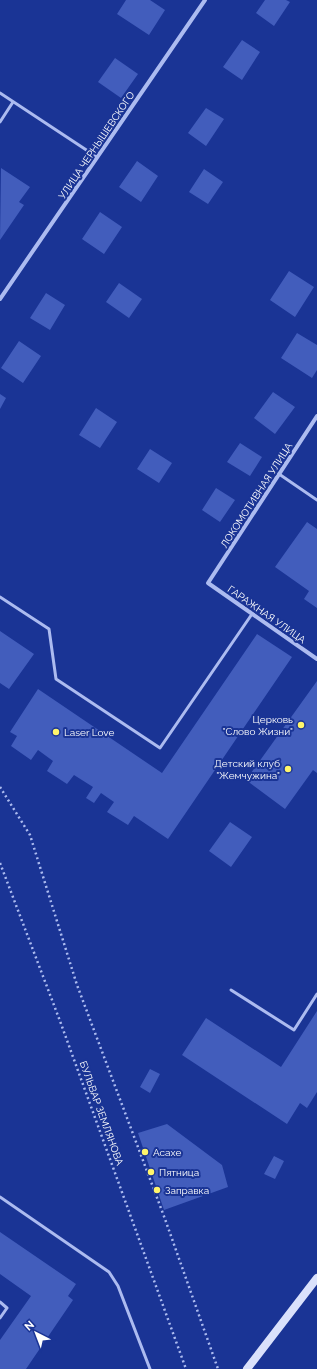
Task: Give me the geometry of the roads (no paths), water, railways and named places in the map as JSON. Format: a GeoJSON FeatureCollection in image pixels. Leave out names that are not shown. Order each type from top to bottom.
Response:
{"type":"FeatureCollection","features":[{"type":"Feature","properties":{"kind":"street","name":"УЛИЦА ЧЕРНЫШЕВСКОГО"},"geometry":{"type":"LineString","coordinates":[[0,299],[205,0]]}},
{"type":"Feature","properties":{"kind":"street","name":"ЛОКОМОТИВНАЯ УЛИЦА"},"geometry":{"type":"LineString","coordinates":[[208,583],[317,416]]}},
{"type":"Feature","properties":{"kind":"street","name":"ГАРАЖНАЯ УЛИЦА"},"geometry":{"type":"LineString","coordinates":[[208,583],[317,659]]}},
{"type":"Feature","properties":{"kind":"street"},"geometry":{"type":"LineString","coordinates":[[247,1369],[317,1278]]}},
{"type":"Feature","properties":{"kind":"lane"},"geometry":{"type":"LineString","coordinates":[[0,94],[97,157]]}},
{"type":"Feature","properties":{"kind":"lane"},"geometry":{"type":"LineString","coordinates":[[0,122],[13,102]]}},
{"type":"Feature","properties":{"kind":"lane"},"geometry":{"type":"LineString","coordinates":[[279,474],[317,500]]}},
{"type":"Feature","properties":{"kind":"lane"},"geometry":{"type":"LineString","coordinates":[[0,597],[49,629],[56,678],[160,748],[252,614]]}},
{"type":"Feature","properties":{"kind":"lane"},"geometry":{"type":"LineString","coordinates":[[231,990],[294,1030],[317,994]]}},
{"type":"Feature","properties":{"kind":"lane"},"geometry":{"type":"LineString","coordinates":[[0,1197],[109,1272],[118,1286],[150,1369]]}},
{"type":"Feature","properties":{"kind":"lane"},"geometry":{"type":"LineString","coordinates":[[0,1302],[8,1308],[0,1318]]}},
{"type":"Feature","properties":{"kind":"place","name":"Церковь \"Слово Жизни\""},"geometry":{"type":"Point","coordinates":[301,725]}},
{"type":"Feature","properties":{"kind":"place","name":"Laser Love"},"geometry":{"type":"Point","coordinates":[56,732]}},
{"type":"Feature","properties":{"kind":"place","name":"Детский клуб \"Жемчужина\""},"geometry":{"type":"Point","coordinates":[288,769]}},
{"type":"Feature","properties":{"kind":"place","name":"Асахе"},"geometry":{"type":"Point","coordinates":[145,1152]}},
{"type":"Feature","properties":{"kind":"place","name":"Пятница"},"geometry":{"type":"Point","coordinates":[151,1172]}},
{"type":"Feature","properties":{"kind":"place","name":"Заправка"},"geometry":{"type":"Point","coordinates":[157,1190]}}]}
